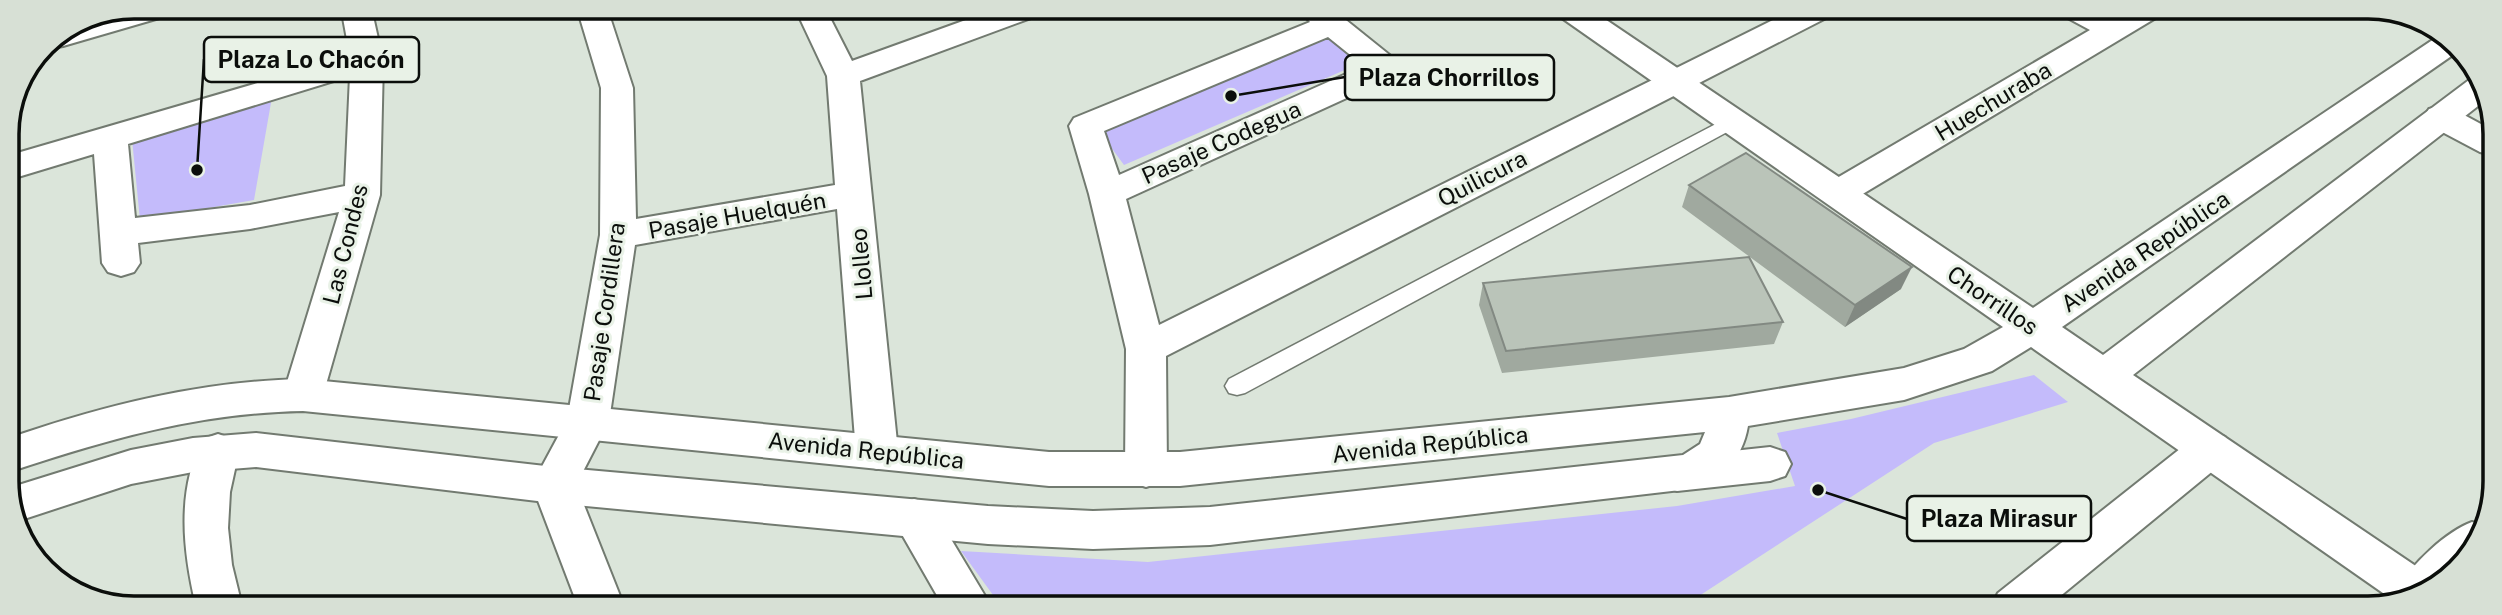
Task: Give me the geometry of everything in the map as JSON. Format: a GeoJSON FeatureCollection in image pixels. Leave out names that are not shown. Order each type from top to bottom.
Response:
{"type":"FeatureCollection","features":[{"type":"Feature","properties":{"kind":"street","name":"Las Condes"},"geometry":{"type":"LineString","coordinates":[[303,395],[362,195],[367,61],[358,19]]}},
{"type":"Feature","properties":{"kind":"street","name":"Pasaje Cordillera"},"geometry":{"type":"LineString","coordinates":[[554,485],[588,421],[618,235],[617,88],[595,19]]}},
{"type":"Feature","properties":{"kind":"street","name":"Llolleo"},"geometry":{"type":"LineString","coordinates":[[815,19],[843,76],[877,452]]}},
{"type":"Feature","properties":{"kind":"street"},"geometry":{"type":"LineString","coordinates":[[843,76],[998,19]]}},
{"type":"Feature","properties":{"kind":"street","name":"Pasaje Codegua"},"geometry":{"type":"LineString","coordinates":[[1146,470],[1146,349],[1107,194],[1086,126],[1316,19]]}},
{"type":"Feature","properties":{"kind":"street","name":"Pasaje Codegua"},"geometry":{"type":"LineString","coordinates":[[1107,194],[1386,68],[1326,19]]}},
{"type":"Feature","properties":{"kind":"street","name":"Chorrillos"},"geometry":{"type":"LineString","coordinates":[[1585,19],[2411,587]]}},
{"type":"Feature","properties":{"kind":"street","name":"Quilicura"},"geometry":{"type":"LineString","coordinates":[[1146,349],[1799,19]]}},
{"type":"Feature","properties":{"kind":"street"},"geometry":{"type":"LineString","coordinates":[[2094,19],[2113,30]]}},
{"type":"Feature","properties":{"kind":"street","name":"Huechuraba"},"geometry":{"type":"LineString","coordinates":[[1838,193],[2131,19]]}},
{"type":"Feature","properties":{"kind":"street"},"geometry":{"type":"LineString","coordinates":[[92,27],[115,21]]}},
{"type":"Feature","properties":{"kind":"street","name":"Avenida República"},"geometry":{"type":"LineString","coordinates":[[19,452],[108,423],[177,407],[261,394],[303,395],[588,421],[1049,468],[1146,470],[1180,469],[1729,414],[1904,384],[1978,360],[2033,327],[2442,48]]}},
{"type":"Feature","properties":{"kind":"street"},"geometry":{"type":"LineString","coordinates":[[19,165],[367,61]]}},
{"type":"Feature","properties":{"kind":"street"},"geometry":{"type":"LineString","coordinates":[[2103,376],[2474,91]]}},
{"type":"Feature","properties":{"kind":"street"},"geometry":{"type":"LineString","coordinates":[[2441,117],[2483,139]]}},
{"type":"Feature","properties":{"kind":"street"},"geometry":{"type":"LineString","coordinates":[[110,137],[120,248],[250,217],[362,195]]}},
{"type":"Feature","properties":{"kind":"street","name":"Pasaje Huelquén"},"geometry":{"type":"LineString","coordinates":[[618,235],[855,194]]}},
{"type":"Feature","properties":{"kind":"street"},"geometry":{"type":"LineString","coordinates":[[1676,474],[1689,472],[1717,455],[1726,440],[1729,414]]}},
{"type":"Feature","properties":{"kind":"street"},"geometry":{"type":"LineString","coordinates":[[1441,500],[1445,442]]}},
{"type":"Feature","properties":{"kind":"street"},"geometry":{"type":"LineString","coordinates":[[2028,596],[2210,449]]}},
{"type":"Feature","properties":{"kind":"street"},"geometry":{"type":"LineString","coordinates":[[21,503],[124,470],[218,451],[294,453],[554,485],[988,525],[1093,530],[1221,525],[1769,464]]}},
{"type":"Feature","properties":{"kind":"street"},"geometry":{"type":"LineString","coordinates":[[216,596],[209,566],[205,509],[218,451]]}},
{"type":"Feature","properties":{"kind":"street"},"geometry":{"type":"LineString","coordinates":[[554,485],[597,596]]}},
{"type":"Feature","properties":{"kind":"street"},"geometry":{"type":"LineString","coordinates":[[914,517],[962,596]]}},
{"type":"Feature","properties":{"kind":"lane"},"geometry":{"type":"LineString","coordinates":[[1237,386],[1733,121]]}},
{"type":"Feature","properties":{"kind":"shaded area"},"geometry":{"type":"Polygon","coordinates":[[[1325,36],[1361,63],[1124,165],[1097,128],[1325,36]]]}},
{"type":"Feature","properties":{"kind":"shaded area"},"geometry":{"type":"Polygon","coordinates":[[[272,97],[254,200],[140,220],[132,139],[272,97]]]}},
{"type":"Feature","properties":{"kind":"shaded area"},"geometry":{"type":"Polygon","coordinates":[[[2034,375],[2068,402],[1934,443],[1699,596],[994,596],[961,551],[1148,562],[1677,506],[1795,486],[1777,433],[1851,419],[2034,375]]]}},
{"type":"Feature","properties":{"kind":"building"},"geometry":{"type":"Polygon","coordinates":[[[1746,153],[1912,267],[1855,305],[1689,185],[1746,153]]]}},
{"type":"Feature","properties":{"kind":"building"},"geometry":{"type":"Polygon","coordinates":[[[1749,257],[1783,322],[1506,351],[1483,283],[1749,257]]]}},
{"type":"Feature","properties":{"kind":"place","name":"Plaza Chorrillos"},"geometry":{"type":"Point","coordinates":[1231,96]}},
{"type":"Feature","properties":{"kind":"place","name":"Plaza Lo Chacón"},"geometry":{"type":"Point","coordinates":[197,170]}},
{"type":"Feature","properties":{"kind":"place","name":"Plaza Mirasur"},"geometry":{"type":"Point","coordinates":[1818,490]}}]}
